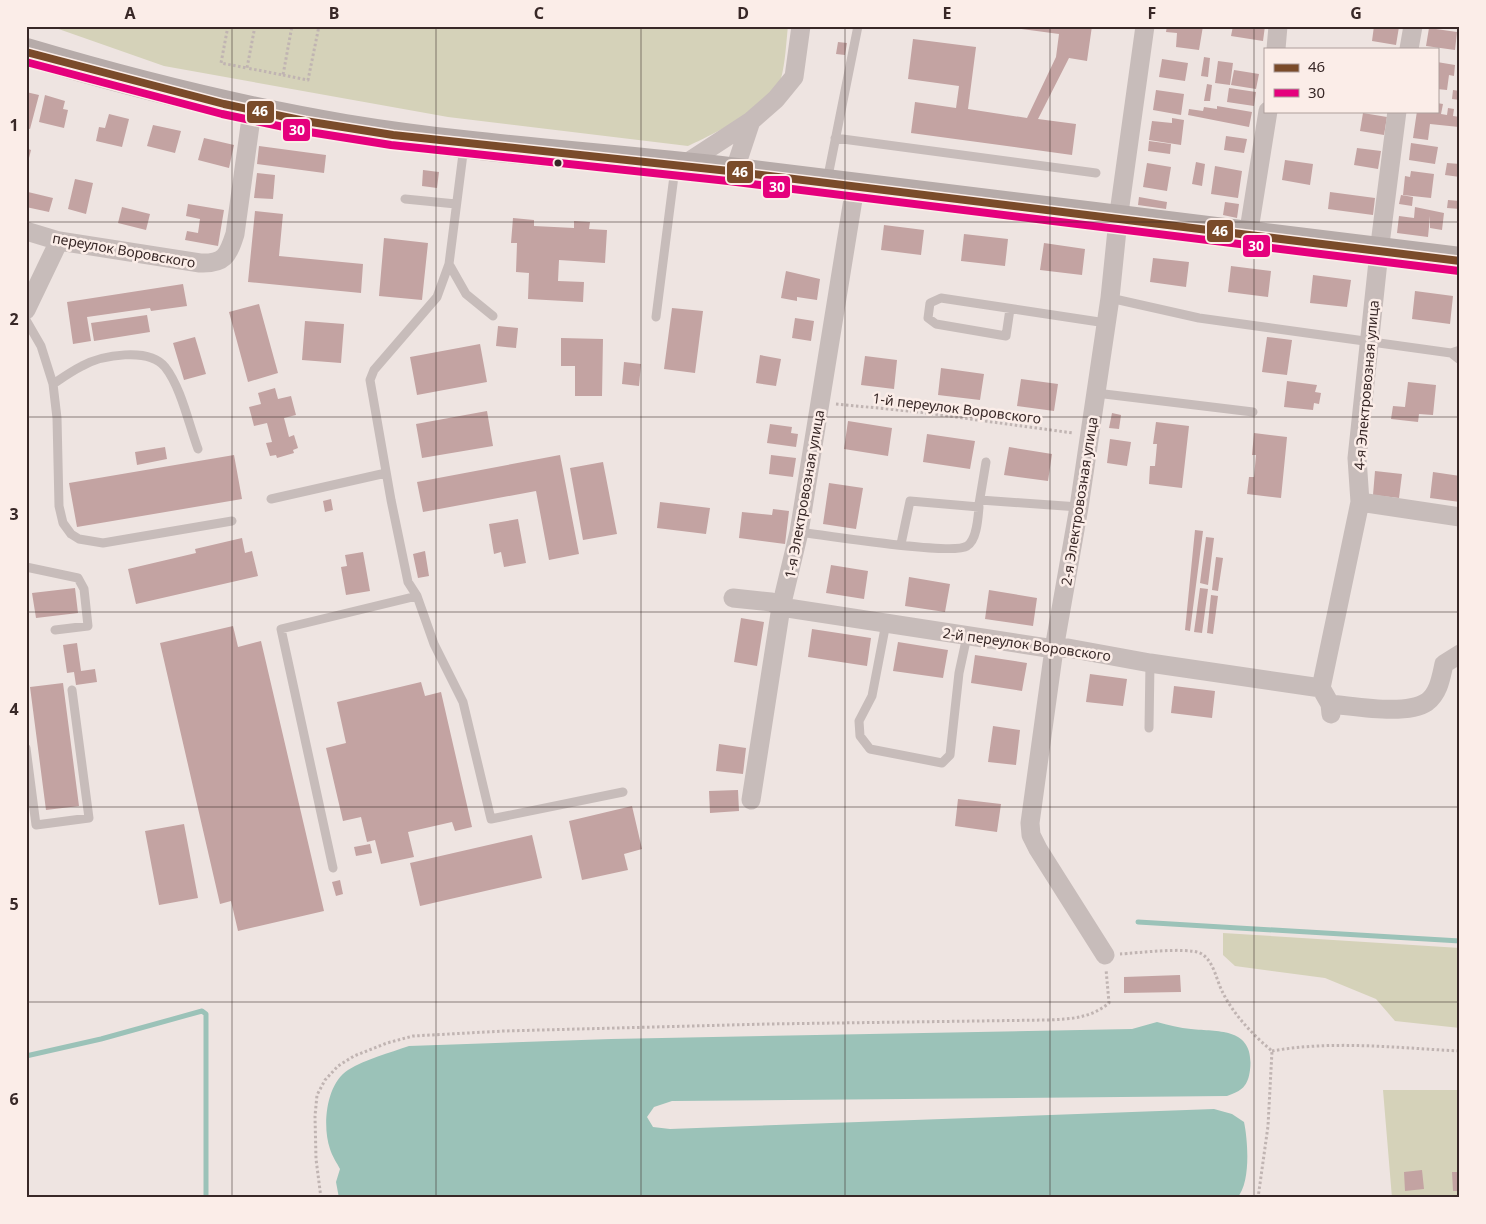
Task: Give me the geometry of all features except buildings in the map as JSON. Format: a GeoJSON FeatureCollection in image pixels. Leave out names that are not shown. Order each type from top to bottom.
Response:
{"type":"FeatureCollection","features":[{"type":"Feature","properties":{"kind":"main road"},"geometry":{"type":"LineString","coordinates":[[26,52],[124,81],[252,111],[347,128],[464,143],[734,172],[1460,261]]}},
{"type":"Feature","properties":{"kind":"street"},"geometry":{"type":"LineString","coordinates":[[679,166],[751,121],[776,99],[794,77],[801,26]]}},
{"type":"Feature","properties":{"kind":"street","name":"2-я Электровозная улица"},"geometry":{"type":"LineString","coordinates":[[1105,955],[1031,835],[1031,805],[1054,649],[1090,435],[1110,298],[1118,220],[1145,26]]}},
{"type":"Feature","properties":{"kind":"street"},"geometry":{"type":"LineString","coordinates":[[1276,48],[1278,26]]}},
{"type":"Feature","properties":{"kind":"street"},"geometry":{"type":"LineString","coordinates":[[1409,48],[1413,26]]}},
{"type":"Feature","properties":{"kind":"street","name":"переулок Воровского"},"geometry":{"type":"LineString","coordinates":[[26,231],[59,241],[200,263],[213,264],[222,260],[229,251],[236,234],[252,111]]}},
{"type":"Feature","properties":{"kind":"street"},"geometry":{"type":"LineString","coordinates":[[1248,236],[1268,112]]}},
{"type":"Feature","properties":{"kind":"street","name":"4-я Электровозная улица"},"geometry":{"type":"LineString","coordinates":[[1327,702],[1360,502],[1357,458],[1379,252],[1397,112]]}},
{"type":"Feature","properties":{"kind":"street"},"geometry":{"type":"LineString","coordinates":[[734,172],[751,121]]}},
{"type":"Feature","properties":{"kind":"street","name":"1-я Электровозная улица"},"geometry":{"type":"LineString","coordinates":[[751,800],[781,607],[799,532],[855,187]]}},
{"type":"Feature","properties":{"kind":"street"},"geometry":{"type":"LineString","coordinates":[[26,310],[59,241]]}},
{"type":"Feature","properties":{"kind":"street"},"geometry":{"type":"LineString","coordinates":[[1360,502],[1460,517]]}},
{"type":"Feature","properties":{"kind":"street","name":"2-й переулок Воровского"},"geometry":{"type":"LineString","coordinates":[[733,598],[771,602],[781,607],[1054,649],[1068,648],[1150,663],[1327,702],[1376,709],[1412,707],[1427,702],[1438,689],[1444,664],[1460,654]]}},
{"type":"Feature","properties":{"kind":"lane"},"geometry":{"type":"LineString","coordinates":[[826,184],[858,26]]}},
{"type":"Feature","properties":{"kind":"lane"},"geometry":{"type":"LineString","coordinates":[[835,138],[1096,173]]}},
{"type":"Feature","properties":{"kind":"lane"},"geometry":{"type":"LineString","coordinates":[[464,143],[449,264],[437,297],[374,370],[370,380],[408,582],[417,596],[434,644],[462,702],[491,819],[624,792]]}},
{"type":"Feature","properties":{"kind":"lane"},"geometry":{"type":"LineString","coordinates":[[656,317],[679,166]]}},
{"type":"Feature","properties":{"kind":"lane"},"geometry":{"type":"LineString","coordinates":[[405,199],[456,204]]}},
{"type":"Feature","properties":{"kind":"lane"},"geometry":{"type":"LineString","coordinates":[[449,264],[466,294],[493,316]]}},
{"type":"Feature","properties":{"kind":"lane"},"geometry":{"type":"LineString","coordinates":[[1010,309],[1006,336],[936,324],[928,318],[930,303],[941,298],[1106,323]]}},
{"type":"Feature","properties":{"kind":"lane"},"geometry":{"type":"LineString","coordinates":[[1110,298],[1199,318],[1455,352],[1460,360]]}},
{"type":"Feature","properties":{"kind":"lane"},"geometry":{"type":"LineString","coordinates":[[26,320],[41,346],[53,384],[57,418],[59,506],[63,523],[71,534],[79,539],[103,543],[232,521]]}},
{"type":"Feature","properties":{"kind":"lane"},"geometry":{"type":"LineString","coordinates":[[53,384],[90,363],[128,354],[151,356],[164,366],[173,380],[198,449]]}},
{"type":"Feature","properties":{"kind":"lane"},"geometry":{"type":"LineString","coordinates":[[1096,393],[1253,412]]}},
{"type":"Feature","properties":{"kind":"lane"},"geometry":{"type":"LineString","coordinates":[[799,532],[956,550],[968,546],[973,538],[986,462]]}},
{"type":"Feature","properties":{"kind":"lane"},"geometry":{"type":"LineString","coordinates":[[271,499],[386,473]]}},
{"type":"Feature","properties":{"kind":"lane"},"geometry":{"type":"LineString","coordinates":[[900,544],[910,501],[1079,507]]}},
{"type":"Feature","properties":{"kind":"lane"},"geometry":{"type":"LineString","coordinates":[[26,567],[78,578],[84,589],[88,626],[55,630]]}},
{"type":"Feature","properties":{"kind":"lane"},"geometry":{"type":"LineString","coordinates":[[333,868],[281,629],[417,596]]}},
{"type":"Feature","properties":{"kind":"lane"},"geometry":{"type":"LineString","coordinates":[[886,623],[872,696],[859,721],[860,736],[870,749],[931,762],[942,762],[950,756],[959,673],[967,636]]}},
{"type":"Feature","properties":{"kind":"lane"},"geometry":{"type":"LineString","coordinates":[[1149,728],[1150,663]]}},
{"type":"Feature","properties":{"kind":"lane"},"geometry":{"type":"LineString","coordinates":[[26,748],[36,825],[89,818],[72,690]]}},
{"type":"Feature","properties":{"kind":"path"},"geometry":{"type":"LineString","coordinates":[[228,26],[221,63],[308,80],[318,26]]}},
{"type":"Feature","properties":{"kind":"path"},"geometry":{"type":"LineString","coordinates":[[247,68],[255,26]]}},
{"type":"Feature","properties":{"kind":"path"},"geometry":{"type":"LineString","coordinates":[[283,75],[292,26]]}},
{"type":"Feature","properties":{"kind":"path","name":"1-й переулок Воровского"},"geometry":{"type":"LineString","coordinates":[[821,402],[919,412],[1090,435]]}},
{"type":"Feature","properties":{"kind":"path"},"geometry":{"type":"LineString","coordinates":[[321,1198],[316,1159],[315,1116],[317,1096],[325,1080],[338,1066],[354,1056],[404,1038],[504,1031],[767,1024],[1048,1020],[1090,1015],[1109,1003],[1105,955],[1154,952],[1199,953],[1206,958],[1223,994],[1234,1010],[1254,1035],[1272,1051]]}},
{"type":"Feature","properties":{"kind":"path"},"geometry":{"type":"LineString","coordinates":[[1272,1051],[1293,1047],[1362,1046],[1460,1051]]}},
{"type":"Feature","properties":{"kind":"path"},"geometry":{"type":"LineString","coordinates":[[1258,1198],[1268,1126],[1272,1051]]}},
{"type":"Feature","properties":{"kind":"shaded area"},"geometry":{"type":"Polygon","coordinates":[[[50,26],[788,26],[782,74],[778,87],[772,95],[737,121],[688,146],[448,117],[164,66],[50,26]]]}},
{"type":"Feature","properties":{"kind":"shaded area"},"geometry":{"type":"Polygon","coordinates":[[[1223,933],[1460,948],[1460,1028],[1395,1021],[1376,999],[1325,978],[1235,966],[1223,955],[1223,933]]]}},
{"type":"Feature","properties":{"kind":"shaded area"},"geometry":{"type":"Polygon","coordinates":[[[1383,1090],[1460,1090],[1460,1198],[1392,1198],[1383,1090]]]}},
{"type":"Feature","properties":{"kind":"water"},"geometry":{"type":"Polygon","coordinates":[[[1157,1022],[1183,1028],[1233,1034],[1241,1039],[1247,1046],[1250,1056],[1250,1070],[1246,1084],[1237,1092],[1227,1096],[672,1101],[654,1107],[647,1117],[653,1127],[670,1129],[1214,1109],[1232,1114],[1244,1122],[1247,1140],[1246,1172],[1245,1182],[1237,1198],[339,1198],[336,1182],[340,1169],[331,1152],[326,1129],[326,1118],[331,1095],[341,1076],[362,1063],[409,1046],[611,1039],[1132,1029],[1157,1022]]]}},
{"type":"Feature","properties":{"kind":"waterway"},"geometry":{"type":"LineString","coordinates":[[1138,922],[1460,941]]}},
{"type":"Feature","properties":{"kind":"waterway"},"geometry":{"type":"LineString","coordinates":[[26,1056],[101,1039],[202,1011],[206,1014],[206,1198]]}},
{"type":"Feature","properties":{"kind":"transit line","name":"46"},"geometry":{"type":"LineString","coordinates":[[26,52],[224,104],[305,121],[393,135],[729,171],[1460,261]]}},
{"type":"Feature","properties":{"kind":"transit line","name":"30"},"geometry":{"type":"LineString","coordinates":[[26,62],[222,114],[303,131],[391,145],[728,181],[1459,271]]}}]}
